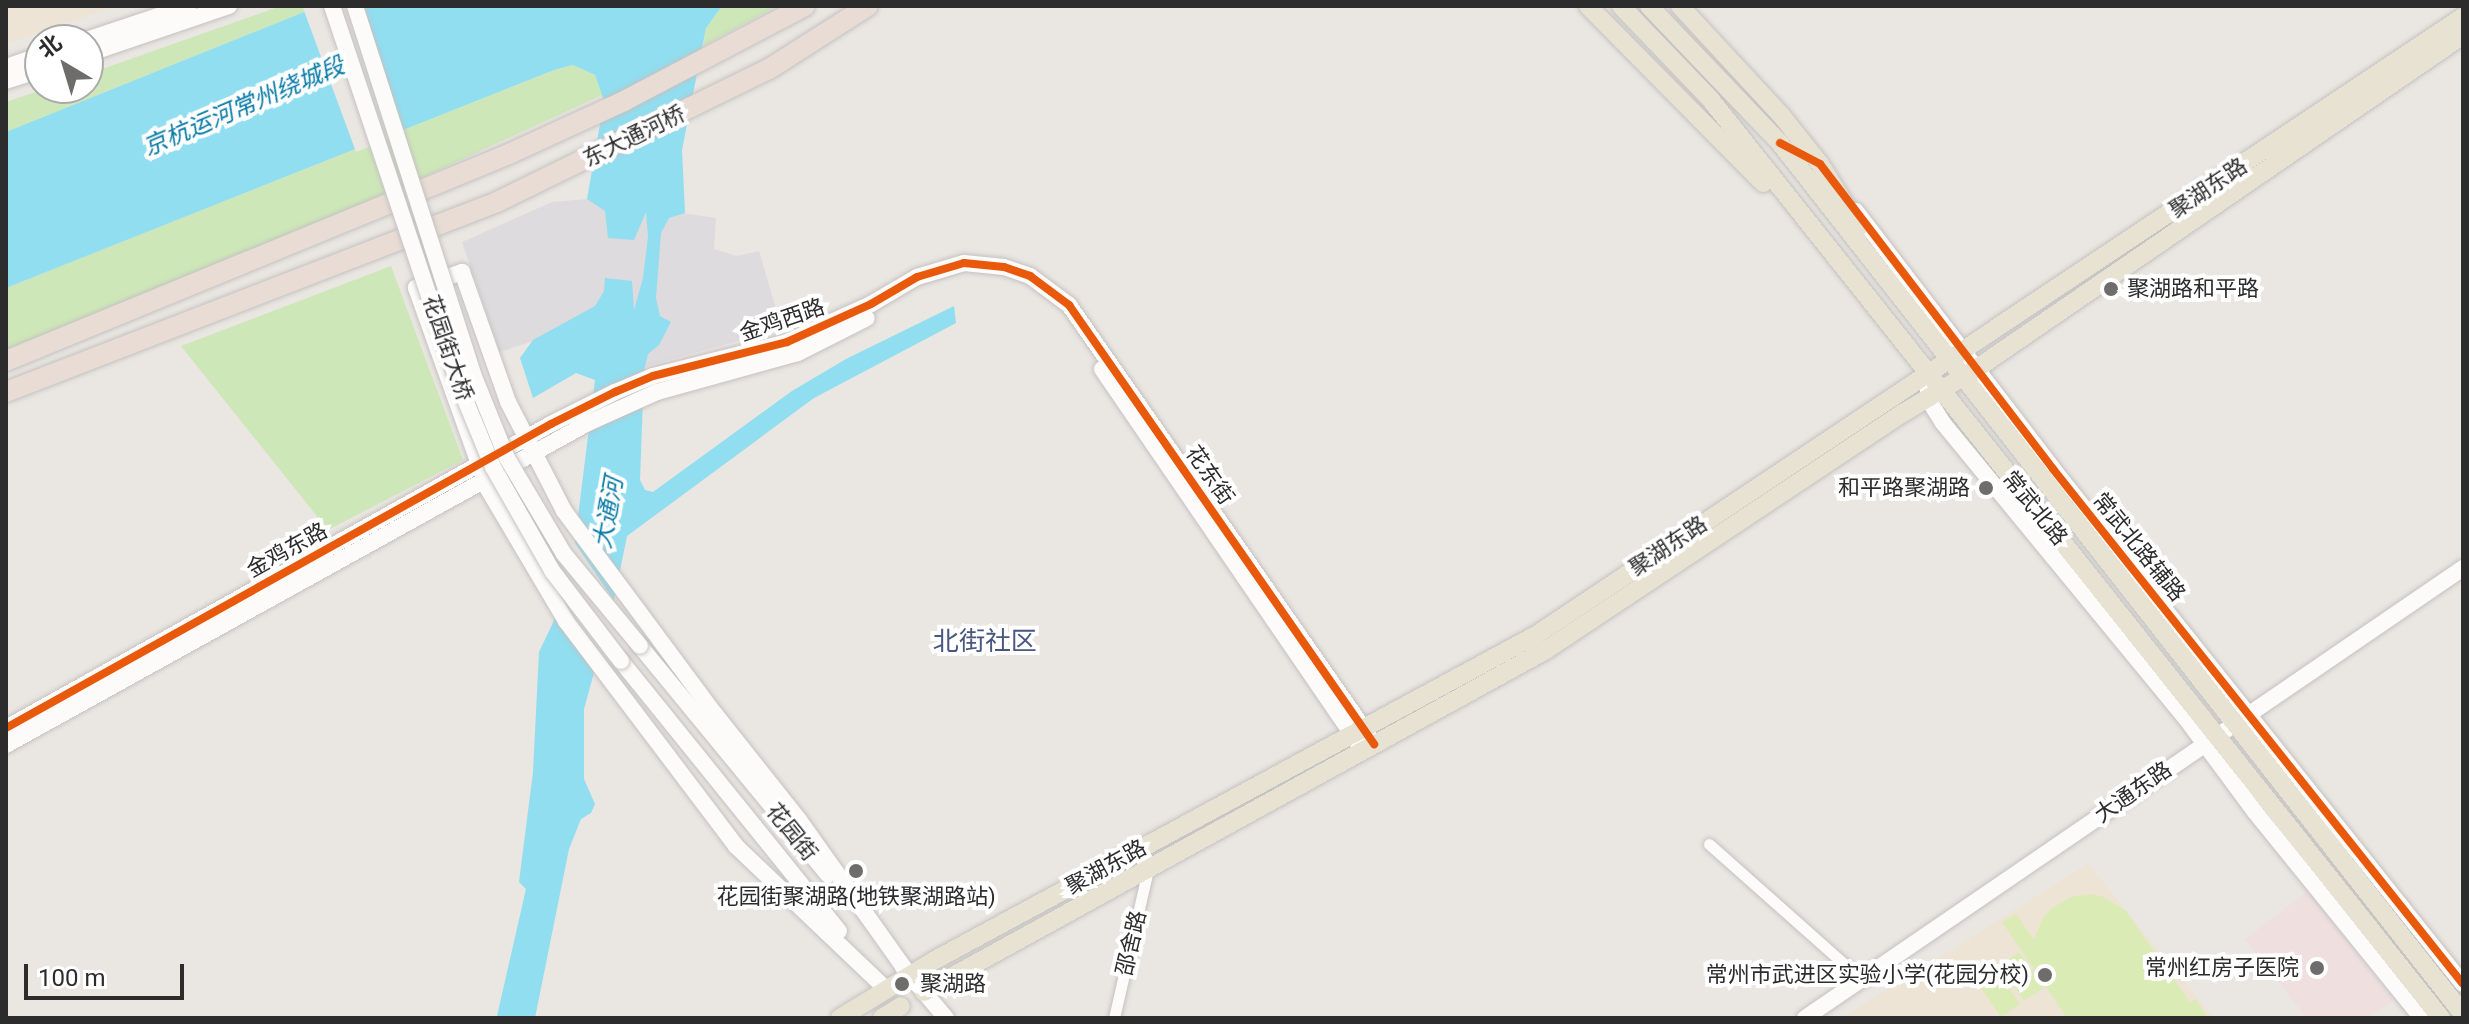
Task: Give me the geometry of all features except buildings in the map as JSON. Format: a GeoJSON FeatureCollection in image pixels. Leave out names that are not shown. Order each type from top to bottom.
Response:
{"type":"FeatureCollection","features":[{"type":"Feature","properties":{"kind":"highway","name":"东大通河桥"},"geometry":{"type":"LineString","coordinates":[[6,361],[509,154],[624,101],[778,23],[805,6]]}},
{"type":"Feature","properties":{"kind":"highway","name":"东大通河桥"},"geometry":{"type":"LineString","coordinates":[[6,392],[497,202],[769,69],[868,6]]}},
{"type":"Feature","properties":{"kind":"main road"},"geometry":{"type":"LineString","coordinates":[[104,34],[188,6]]}},
{"type":"Feature","properties":{"kind":"main road"},"geometry":{"type":"LineString","coordinates":[[104,49],[229,6]]}},
{"type":"Feature","properties":{"kind":"main road","name":"花园街大桥"},"geometry":{"type":"LineString","coordinates":[[332,6],[459,385],[493,467],[553,572],[621,661]]}},
{"type":"Feature","properties":{"kind":"main road","name":"花园街大桥"},"geometry":{"type":"LineString","coordinates":[[355,6],[473,374],[507,458],[564,554],[640,646]]}},
{"type":"Feature","properties":{"kind":"main road"},"geometry":{"type":"LineString","coordinates":[[1588,6],[1824,245]]}},
{"type":"Feature","properties":{"kind":"main road","name":"常武北路"},"geometry":{"type":"LineString","coordinates":[[1621,6],[1711,100],[1928,372],[1935,395],[2225,729],[2463,1014]]}},
{"type":"Feature","properties":{"kind":"main road","name":"常武北路"},"geometry":{"type":"LineString","coordinates":[[1649,6],[1780,143],[1913,315],[1956,356],[2225,729],[2441,1018]]}},
{"type":"Feature","properties":{"kind":"main road"},"geometry":{"type":"LineString","coordinates":[[1680,6],[1781,115],[1820,164],[1956,356]]}},
{"type":"Feature","properties":{"kind":"main road","name":"聚湖东路"},"geometry":{"type":"LineString","coordinates":[[840,1018],[909,975],[1536,635],[2463,17]]}},
{"type":"Feature","properties":{"kind":"main road","name":"聚湖东路"},"geometry":{"type":"LineString","coordinates":[[882,1018],[906,1012],[924,992],[1546,650],[1969,374],[2463,35]]}},
{"type":"Feature","properties":{"kind":"main road"},"geometry":{"type":"LineString","coordinates":[[1780,143],[1820,164],[1913,315]]}},
{"type":"Feature","properties":{"kind":"main road","name":"花东街"},"geometry":{"type":"LineString","coordinates":[[986,269],[1004,267],[1040,282],[1069,305],[1369,747]]}},
{"type":"Feature","properties":{"kind":"main road","name":"金鸡西路"},"geometry":{"type":"LineString","coordinates":[[586,407],[655,384],[798,353],[925,284],[952,273],[986,269]]}},
{"type":"Feature","properties":{"kind":"main road"},"geometry":{"type":"LineString","coordinates":[[886,989],[736,846],[607,678],[556,605],[481,472],[416,288],[462,272],[494,366],[528,446],[564,511],[621,590],[799,820],[909,975]]}},
{"type":"Feature","properties":{"kind":"main road","name":"金鸡西路"},"geometry":{"type":"LineString","coordinates":[[586,424],[655,384]]}},
{"type":"Feature","properties":{"kind":"main road","name":"金鸡东路"},"geometry":{"type":"LineString","coordinates":[[6,728],[528,446],[586,407]]}},
{"type":"Feature","properties":{"kind":"main road","name":"金鸡东路"},"geometry":{"type":"LineString","coordinates":[[528,446],[586,424]]}},
{"type":"Feature","properties":{"kind":"main road","name":"金鸡东路"},"geometry":{"type":"LineString","coordinates":[[6,745],[481,472]]}},
{"type":"Feature","properties":{"kind":"main road","name":"大通东路"},"geometry":{"type":"LineString","coordinates":[[1805,1018],[2463,568]]}},
{"type":"Feature","properties":{"kind":"main road","name":"花园街"},"geometry":{"type":"LineString","coordinates":[[640,646],[946,1018]]}},
{"type":"Feature","properties":{"kind":"main road","name":"花园街"},"geometry":{"type":"LineString","coordinates":[[621,661],[906,1012]]}},
{"type":"Feature","properties":{"kind":"main road"},"geometry":{"type":"LineString","coordinates":[[2225,729],[2463,984]]}},
{"type":"Feature","properties":{"kind":"main road"},"geometry":{"type":"LineString","coordinates":[[2225,729],[2255,812],[2422,1018]]}},
{"type":"Feature","properties":{"kind":"street"},"geometry":{"type":"LineString","coordinates":[[1709,844],[1862,980]]}},
{"type":"Feature","properties":{"kind":"street","name":"邵舍路"},"geometry":{"type":"LineString","coordinates":[[1114,1018],[1148,869]]}},
{"type":"Feature","properties":{"kind":"shaded area"},"geometry":{"type":"Polygon","coordinates":[[[6,6],[115,6],[63,24],[24,24],[24,38],[6,44],[6,6]]]}},
{"type":"Feature","properties":{"kind":"shaded area"},"geometry":{"type":"Polygon","coordinates":[[[587,199],[716,218],[714,249],[737,256],[759,251],[782,329],[595,380],[533,341],[500,352],[462,242],[552,202],[587,199]]]}},
{"type":"Feature","properties":{"kind":"shaded area","name":"常州市武进区实验小学(花园分校)"},"geometry":{"type":"Polygon","coordinates":[[[2088,864],[2214,1018],[1842,1018],[2088,864]]]}},
{"type":"Feature","properties":{"kind":"shaded area","name":"常州红房子医院"},"geometry":{"type":"Polygon","coordinates":[[[2308,891],[2393,1000],[2369,1018],[2307,1018],[2245,939],[2308,891]]]}},
{"type":"Feature","properties":{"kind":"green space"},"geometry":{"type":"Polygon","coordinates":[[[281,6],[319,6],[104,93],[104,68],[281,6]]]}},
{"type":"Feature","properties":{"kind":"green space"},"geometry":{"type":"Polygon","coordinates":[[[722,6],[778,6],[703,46],[706,28],[722,6]]]}},
{"type":"Feature","properties":{"kind":"green space"},"geometry":{"type":"Polygon","coordinates":[[[573,65],[595,75],[602,95],[367,203],[6,350],[6,288],[573,65]]]}},
{"type":"Feature","properties":{"kind":"green space"},"geometry":{"type":"Polygon","coordinates":[[[24,96],[24,104],[76,104],[6,132],[6,102],[24,96]]]}},
{"type":"Feature","properties":{"kind":"green space"},"geometry":{"type":"Polygon","coordinates":[[[391,266],[463,460],[328,530],[181,346],[391,266]]]}},
{"type":"Feature","properties":{"kind":"green space"},"geometry":{"type":"Polygon","coordinates":[[[2092,894],[2104,897],[2125,910],[2190,1002],[2196,999],[2208,1018],[2067,1018],[2002,922],[2016,914],[2034,940],[2043,917],[2052,908],[2071,897],[2092,894]]]}},
{"type":"Feature","properties":{"kind":"green space"},"geometry":{"type":"Polygon","coordinates":[[[2019,952],[2044,988],[2024,1001],[2000,965],[2019,952]]]}},
{"type":"Feature","properties":{"kind":"green space"},"geometry":{"type":"Polygon","coordinates":[[[1995,968],[2020,1004],[2001,1017],[1976,981],[1995,968]]]}},
{"type":"Feature","properties":{"kind":"water"},"geometry":{"type":"Polygon","coordinates":[[[319,6],[722,6],[706,28],[682,150],[685,213],[669,218],[661,233],[656,298],[660,316],[671,322],[659,345],[648,354],[644,371],[640,480],[645,490],[653,492],[792,391],[846,359],[954,306],[956,323],[814,398],[627,536],[614,600],[584,709],[584,779],[595,804],[591,813],[581,819],[569,849],[535,1018],[497,1016],[526,889],[519,882],[533,772],[539,652],[569,589],[595,380],[576,373],[533,398],[520,358],[533,340],[595,306],[604,291],[605,278],[632,281],[634,310],[643,278],[648,237],[646,212],[634,240],[608,238],[605,211],[587,199],[604,101],[595,75],[573,65],[554,70],[6,288],[6,132],[76,104],[104,104],[104,93],[319,6]]]}},
{"type":"Feature","properties":{"kind":"pier"},"geometry":{"type":"Polygon","coordinates":[[[360,6],[404,133],[356,152],[303,8],[360,6]]]}},
{"type":"Feature","properties":{"kind":"pier"},"geometry":{"type":"Polygon","coordinates":[[[571,537],[617,605],[600,669],[556,606],[565,588],[571,537]]]}},
{"type":"Feature","properties":{"kind":"cycle path","name":"常武北路辅路"},"geometry":{"type":"LineString","coordinates":[[1780,143],[1820,164],[2053,469],[2463,984]]}},
{"type":"Feature","properties":{"kind":"cycle path"},"geometry":{"type":"LineString","coordinates":[[6,728],[551,424],[615,392],[653,376],[787,342],[871,304],[917,277],[964,263],[1004,267],[1030,276],[1069,305],[1374,744]]}},
{"type":"Feature","properties":{"kind":"place","name":"聚湖路和平路"},"geometry":{"type":"Point","coordinates":[2111,289]}},
{"type":"Feature","properties":{"kind":"place","name":"和平路聚湖路"},"geometry":{"type":"Point","coordinates":[1986,488]}},
{"type":"Feature","properties":{"kind":"place","name":"花园街聚湖路(地铁聚湖路站)"},"geometry":{"type":"Point","coordinates":[856,871]}},
{"type":"Feature","properties":{"kind":"place","name":"常州红房子医院"},"geometry":{"type":"Point","coordinates":[2317,968]}},
{"type":"Feature","properties":{"kind":"place","name":"常州市武进区实验小学(花园分校)"},"geometry":{"type":"Point","coordinates":[2045,975]}},
{"type":"Feature","properties":{"kind":"place","name":"聚湖路"},"geometry":{"type":"Point","coordinates":[902,984]}},
{"type":"Feature","properties":{"kind":"district","name":"北街社区"},"geometry":{"type":"Point","coordinates":[985,642]}},
{"type":"Feature","properties":{"kind":"water label","name":"京杭运河常州绕城段"},"geometry":{"type":"Point","coordinates":[244,107]}},
{"type":"Feature","properties":{"kind":"water label","name":"大通河"},"geometry":{"type":"Point","coordinates":[609,513]}}]}
